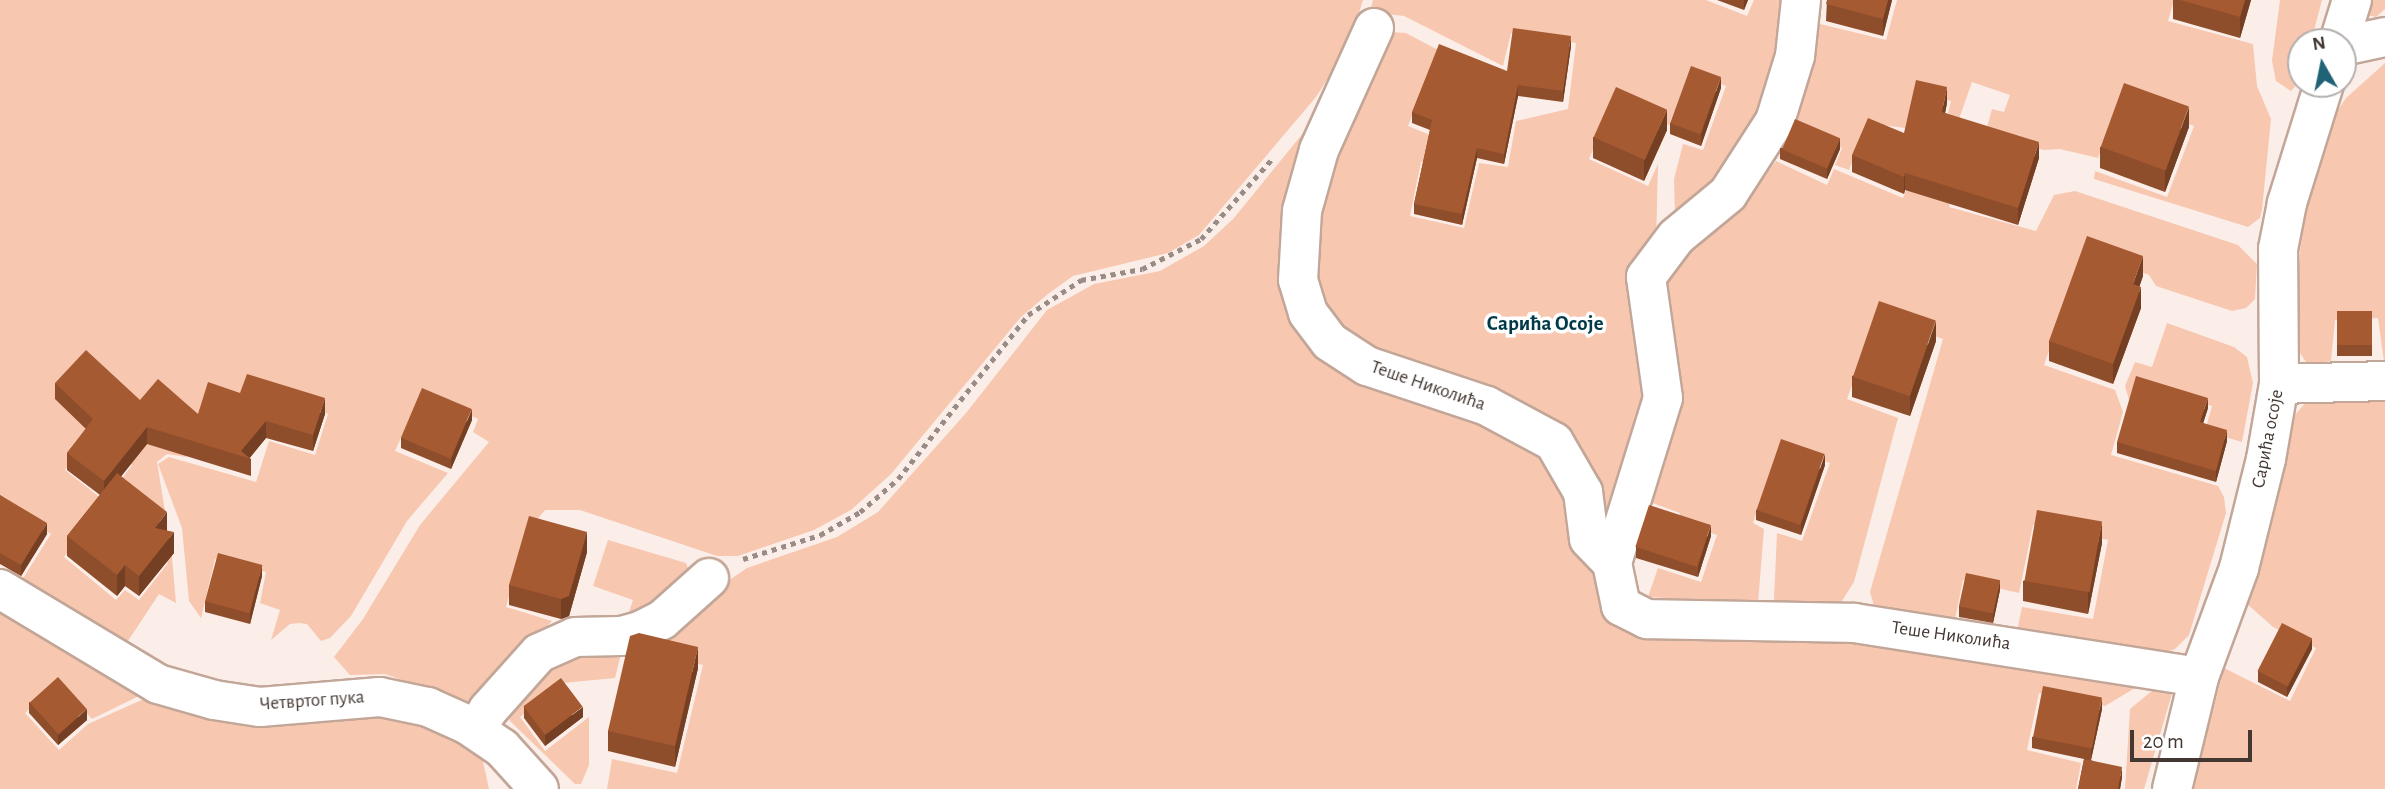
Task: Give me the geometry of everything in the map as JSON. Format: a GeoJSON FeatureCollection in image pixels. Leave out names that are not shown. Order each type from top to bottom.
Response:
{"type":"FeatureCollection","features":[{"type":"Feature","properties":{"kind":"street","name":"Теше Николића"},"geometry":{"type":"LineString","coordinates":[[1801,0],[1795,57],[1775,121],[1728,194],[1676,237],[1646,277],[1663,398],[1612,563],[1621,607],[1647,619],[1854,623],[2199,677]]}},
{"type":"Feature","properties":{"kind":"street"},"geometry":{"type":"LineString","coordinates":[[2343,28],[2352,0]]}},
{"type":"Feature","properties":{"kind":"street","name":"Теше Николића"},"geometry":{"type":"LineString","coordinates":[[1374,28],[1334,112],[1304,201],[1297,262],[1308,313],[1330,342],[1367,366],[1487,406],[1554,443],[1583,492],[1589,539],[1612,563]]}},
{"type":"Feature","properties":{"kind":"street"},"geometry":{"type":"LineString","coordinates":[[2357,44],[2385,37]]}},
{"type":"Feature","properties":{"kind":"street","name":"Сарића осоје"},"geometry":{"type":"LineString","coordinates":[[2172,789],[2199,677],[2239,568],[2279,384],[2278,249],[2287,203],[2320,98]]}},
{"type":"Feature","properties":{"kind":"street","name":"Сарића осоје"},"geometry":{"type":"LineString","coordinates":[[2279,384],[2385,382]]}},
{"type":"Feature","properties":{"kind":"street"},"geometry":{"type":"LineString","coordinates":[[476,730],[488,710],[539,653],[575,637],[621,636],[640,631],[662,620],[709,578]]}},
{"type":"Feature","properties":{"kind":"street","name":"Четвртог пука"},"geometry":{"type":"LineString","coordinates":[[0,589],[126,667],[170,687],[260,707],[380,697],[428,708],[476,730],[502,748],[539,789]]}},
{"type":"Feature","properties":{"kind":"path"},"geometry":{"type":"LineString","coordinates":[[709,578],[729,563],[820,535],[860,512],[898,479],[1028,315],[1081,279],[1142,268],[1201,239],[1280,150]]}},
{"type":"Feature","properties":{"kind":"shaded area"},"geometry":{"type":"Polygon","coordinates":[[[0,0],[1363,0],[1349,45],[1316,97],[1199,235],[1168,253],[1073,276],[1048,294],[1021,317],[891,474],[851,510],[814,530],[738,556],[717,556],[580,510],[545,510],[526,533],[506,607],[552,621],[475,706],[385,674],[350,675],[334,657],[363,619],[420,525],[489,442],[473,432],[478,419],[421,393],[395,451],[448,473],[407,521],[351,616],[330,638],[321,641],[307,624],[299,623],[290,624],[271,640],[280,610],[260,603],[266,572],[215,559],[201,618],[189,601],[182,528],[158,464],[169,457],[256,482],[269,441],[315,455],[328,414],[245,387],[239,406],[204,396],[186,457],[167,454],[157,462],[165,511],[115,488],[132,465],[92,434],[65,470],[107,503],[64,557],[116,600],[125,590],[139,600],[168,563],[155,552],[170,535],[176,603],[159,594],[126,644],[22,580],[51,534],[0,502],[0,0]]]}},
{"type":"Feature","properties":{"kind":"shaded area"},"geometry":{"type":"Polygon","coordinates":[[[1373,0],[1706,0],[1747,16],[1754,0],[1793,0],[1744,156],[1675,215],[1674,179],[1683,144],[1703,150],[1726,86],[1689,73],[1669,125],[1613,103],[1589,159],[1648,186],[1658,164],[1652,404],[1608,547],[1581,467],[1364,354],[1315,302],[1319,194],[1389,32],[1406,33],[1438,50],[1408,126],[1445,141],[1461,169],[1421,162],[1410,216],[1464,228],[1479,163],[1508,167],[1516,121],[1568,109],[1576,43],[1511,33],[1503,66],[1404,16],[1370,12],[1373,0]]]}},
{"type":"Feature","properties":{"kind":"shaded area"},"geometry":{"type":"Polygon","coordinates":[[[1897,0],[2174,0],[2168,21],[2253,44],[2257,86],[2271,119],[2262,210],[2260,218],[2248,227],[2094,179],[2095,171],[2167,197],[2194,126],[2121,98],[2098,158],[2060,149],[2043,150],[1986,131],[1992,109],[2004,112],[2010,95],[1972,82],[1953,136],[1967,145],[1949,207],[2036,231],[2054,195],[2075,191],[2238,245],[2257,264],[2255,299],[2246,308],[2232,311],[2156,286],[2149,275],[2084,251],[2044,365],[2115,390],[2123,412],[2111,455],[2218,486],[2224,497],[2226,513],[2189,635],[2175,649],[2164,653],[2017,631],[2022,607],[2093,619],[2108,540],[2033,525],[2019,593],[1963,580],[1955,619],[1996,628],[1876,612],[1870,592],[1943,339],[1877,316],[1847,399],[1898,418],[1854,582],[1838,607],[1777,604],[1774,599],[1777,533],[1802,541],[1830,463],[1779,446],[1753,523],[1764,529],[1758,603],[1648,597],[1658,568],[1701,582],[1717,535],[1677,521],[1680,513],[1647,501],[1665,268],[1747,201],[1776,161],[1827,185],[1834,169],[1903,198],[1923,151],[1943,136],[1951,101],[1914,93],[1905,128],[1867,123],[1849,170],[1835,165],[1842,148],[1795,126],[1820,24],[1886,40],[1897,0]]]}},
{"type":"Feature","properties":{"kind":"shaded area"},"geometry":{"type":"Polygon","coordinates":[[[2280,0],[2322,0],[2315,28],[2287,28],[2287,88],[2276,81],[2272,61],[2280,0]]]}},
{"type":"Feature","properties":{"kind":"shaded area"},"geometry":{"type":"Polygon","coordinates":[[[2372,0],[2385,0],[2385,9],[2376,17],[2367,15],[2372,0]]]}},
{"type":"Feature","properties":{"kind":"shaded area"},"geometry":{"type":"Polygon","coordinates":[[[2385,63],[2385,369],[2378,318],[2335,320],[2331,361],[2308,365],[2300,353],[2298,277],[2303,214],[2330,122],[2346,98],[2357,98],[2357,88],[2385,63]]]}},
{"type":"Feature","properties":{"kind":"shaded area"},"geometry":{"type":"Polygon","coordinates":[[[1329,101],[1296,308],[1540,444],[1579,527],[1603,603],[2150,679],[2105,706],[2039,693],[2027,750],[2081,763],[2076,789],[607,789],[612,759],[677,773],[703,665],[629,648],[747,568],[837,537],[878,512],[966,413],[1047,310],[1094,284],[1160,271],[1204,246],[1234,218],[1329,101]]]}},
{"type":"Feature","properties":{"kind":"shaded area"},"geometry":{"type":"Polygon","coordinates":[[[2167,323],[2234,347],[2247,357],[2253,383],[2242,442],[2205,431],[2212,406],[2152,388],[2148,404],[2129,400],[2125,386],[2135,362],[2152,367],[2167,323]]]}},
{"type":"Feature","properties":{"kind":"shaded area"},"geometry":{"type":"Polygon","coordinates":[[[2309,399],[2385,400],[2385,789],[2192,789],[2224,668],[2290,701],[2316,648],[2273,627],[2246,603],[2293,417],[2309,399]]]}},
{"type":"Feature","properties":{"kind":"shaded area"},"geometry":{"type":"Polygon","coordinates":[[[608,540],[686,563],[692,578],[626,621],[633,600],[593,586],[608,540]]]}},
{"type":"Feature","properties":{"kind":"shaded area"},"geometry":{"type":"Polygon","coordinates":[[[0,608],[141,695],[92,719],[58,683],[25,713],[59,750],[88,724],[146,698],[361,713],[408,718],[460,741],[482,757],[489,789],[0,789],[0,608]]]}},
{"type":"Feature","properties":{"kind":"shaded area"},"geometry":{"type":"Polygon","coordinates":[[[623,646],[615,678],[563,683],[520,717],[545,751],[589,717],[589,765],[581,784],[575,784],[510,721],[508,713],[539,665],[623,646]]]}},
{"type":"Feature","properties":{"kind":"shaded area"},"geometry":{"type":"Polygon","coordinates":[[[2159,685],[2172,691],[2144,789],[2125,789],[2130,709],[2159,685]]]}},
{"type":"Feature","properties":{"kind":"building"},"geometry":{"type":"Polygon","coordinates":[[[1827,0],[1888,0],[1883,19],[1826,4],[1827,0]]]}},
{"type":"Feature","properties":{"kind":"building"},"geometry":{"type":"Polygon","coordinates":[[[2180,0],[2245,0],[2240,17],[2180,0]]]}},
{"type":"Feature","properties":{"kind":"building"},"geometry":{"type":"Polygon","coordinates":[[[1513,28],[1571,36],[1563,91],[1518,85],[1504,154],[1477,148],[1462,214],[1414,204],[1432,120],[1412,112],[1439,44],[1507,71],[1513,28]]]}},
{"type":"Feature","properties":{"kind":"building"},"geometry":{"type":"Polygon","coordinates":[[[1691,66],[1721,77],[1700,134],[1670,123],[1691,66]]]}},
{"type":"Feature","properties":{"kind":"building"},"geometry":{"type":"Polygon","coordinates":[[[1916,80],[1947,87],[1942,112],[2039,142],[2018,208],[1905,173],[1904,177],[1852,155],[1868,118],[1904,133],[1916,80]]]}},
{"type":"Feature","properties":{"kind":"building"},"geometry":{"type":"Polygon","coordinates":[[[2124,83],[2189,107],[2166,170],[2101,147],[2124,83]]]}},
{"type":"Feature","properties":{"kind":"building"},"geometry":{"type":"Polygon","coordinates":[[[1616,87],[1667,110],[1645,160],[1594,137],[1616,87]]]}},
{"type":"Feature","properties":{"kind":"building"},"geometry":{"type":"Polygon","coordinates":[[[1795,119],[1840,138],[1827,169],[1782,149],[1795,119]]]}},
{"type":"Feature","properties":{"kind":"building"},"geometry":{"type":"Polygon","coordinates":[[[2087,236],[2143,256],[2133,284],[2141,287],[2113,364],[2049,341],[2087,236]]]}},
{"type":"Feature","properties":{"kind":"building"},"geometry":{"type":"Polygon","coordinates":[[[1879,301],[1936,321],[1910,396],[1853,377],[1879,301]]]}},
{"type":"Feature","properties":{"kind":"building"},"geometry":{"type":"Polygon","coordinates":[[[2337,311],[2372,311],[2372,345],[2337,345],[2337,311]]]}},
{"type":"Feature","properties":{"kind":"building"},"geometry":{"type":"Polygon","coordinates":[[[86,350],[140,400],[158,379],[198,414],[208,382],[240,393],[247,374],[325,398],[313,435],[266,421],[241,451],[251,459],[147,427],[104,481],[67,453],[93,419],[55,383],[86,350]]]}},
{"type":"Feature","properties":{"kind":"building"},"geometry":{"type":"Polygon","coordinates":[[[2136,376],[2208,398],[2200,422],[2227,430],[2216,471],[2117,442],[2136,376]]]}},
{"type":"Feature","properties":{"kind":"building"},"geometry":{"type":"Polygon","coordinates":[[[422,388],[472,409],[451,459],[401,438],[422,388]]]}},
{"type":"Feature","properties":{"kind":"building"},"geometry":{"type":"Polygon","coordinates":[[[1781,439],[1824,454],[1800,525],[1757,510],[1781,439]]]}},
{"type":"Feature","properties":{"kind":"building"},"geometry":{"type":"Polygon","coordinates":[[[117,473],[167,512],[155,528],[174,532],[139,576],[125,565],[117,575],[67,536],[117,473]]]}},
{"type":"Feature","properties":{"kind":"building"},"geometry":{"type":"Polygon","coordinates":[[[0,495],[47,523],[21,565],[0,553],[0,495]]]}},
{"type":"Feature","properties":{"kind":"building"},"geometry":{"type":"Polygon","coordinates":[[[1649,505],[1711,525],[1697,567],[1635,547],[1649,505]]]}},
{"type":"Feature","properties":{"kind":"building"},"geometry":{"type":"Polygon","coordinates":[[[2037,510],[2102,521],[2089,592],[2024,581],[2037,510]]]}},
{"type":"Feature","properties":{"kind":"building"},"geometry":{"type":"Polygon","coordinates":[[[529,516],[587,532],[569,596],[561,599],[509,585],[529,516]]]}},
{"type":"Feature","properties":{"kind":"building"},"geometry":{"type":"Polygon","coordinates":[[[218,553],[262,565],[249,613],[205,601],[218,553]]]}},
{"type":"Feature","properties":{"kind":"building"},"geometry":{"type":"Polygon","coordinates":[[[1966,573],[2000,580],[1993,614],[1959,606],[1966,573]]]}},
{"type":"Feature","properties":{"kind":"building"},"geometry":{"type":"Polygon","coordinates":[[[2282,623],[2312,638],[2288,687],[2257,671],[2282,623]]]}},
{"type":"Feature","properties":{"kind":"building"},"geometry":{"type":"Polygon","coordinates":[[[639,633],[698,647],[675,746],[608,731],[630,636],[639,633]]]}},
{"type":"Feature","properties":{"kind":"building"},"geometry":{"type":"Polygon","coordinates":[[[58,677],[87,709],[59,734],[30,702],[58,677]]]}},
{"type":"Feature","properties":{"kind":"building"},"geometry":{"type":"Polygon","coordinates":[[[561,678],[583,707],[545,735],[523,706],[561,678]]]}},
{"type":"Feature","properties":{"kind":"building"},"geometry":{"type":"Polygon","coordinates":[[[2043,686],[2102,697],[2092,748],[2033,737],[2043,686]]]}},
{"type":"Feature","properties":{"kind":"building"},"geometry":{"type":"Polygon","coordinates":[[[2084,759],[2122,767],[2118,789],[2078,789],[2084,759]]]}},
{"type":"Feature","properties":{"kind":"district","name":"Сарића Осоје"},"geometry":{"type":"Point","coordinates":[1545,324]}}]}
